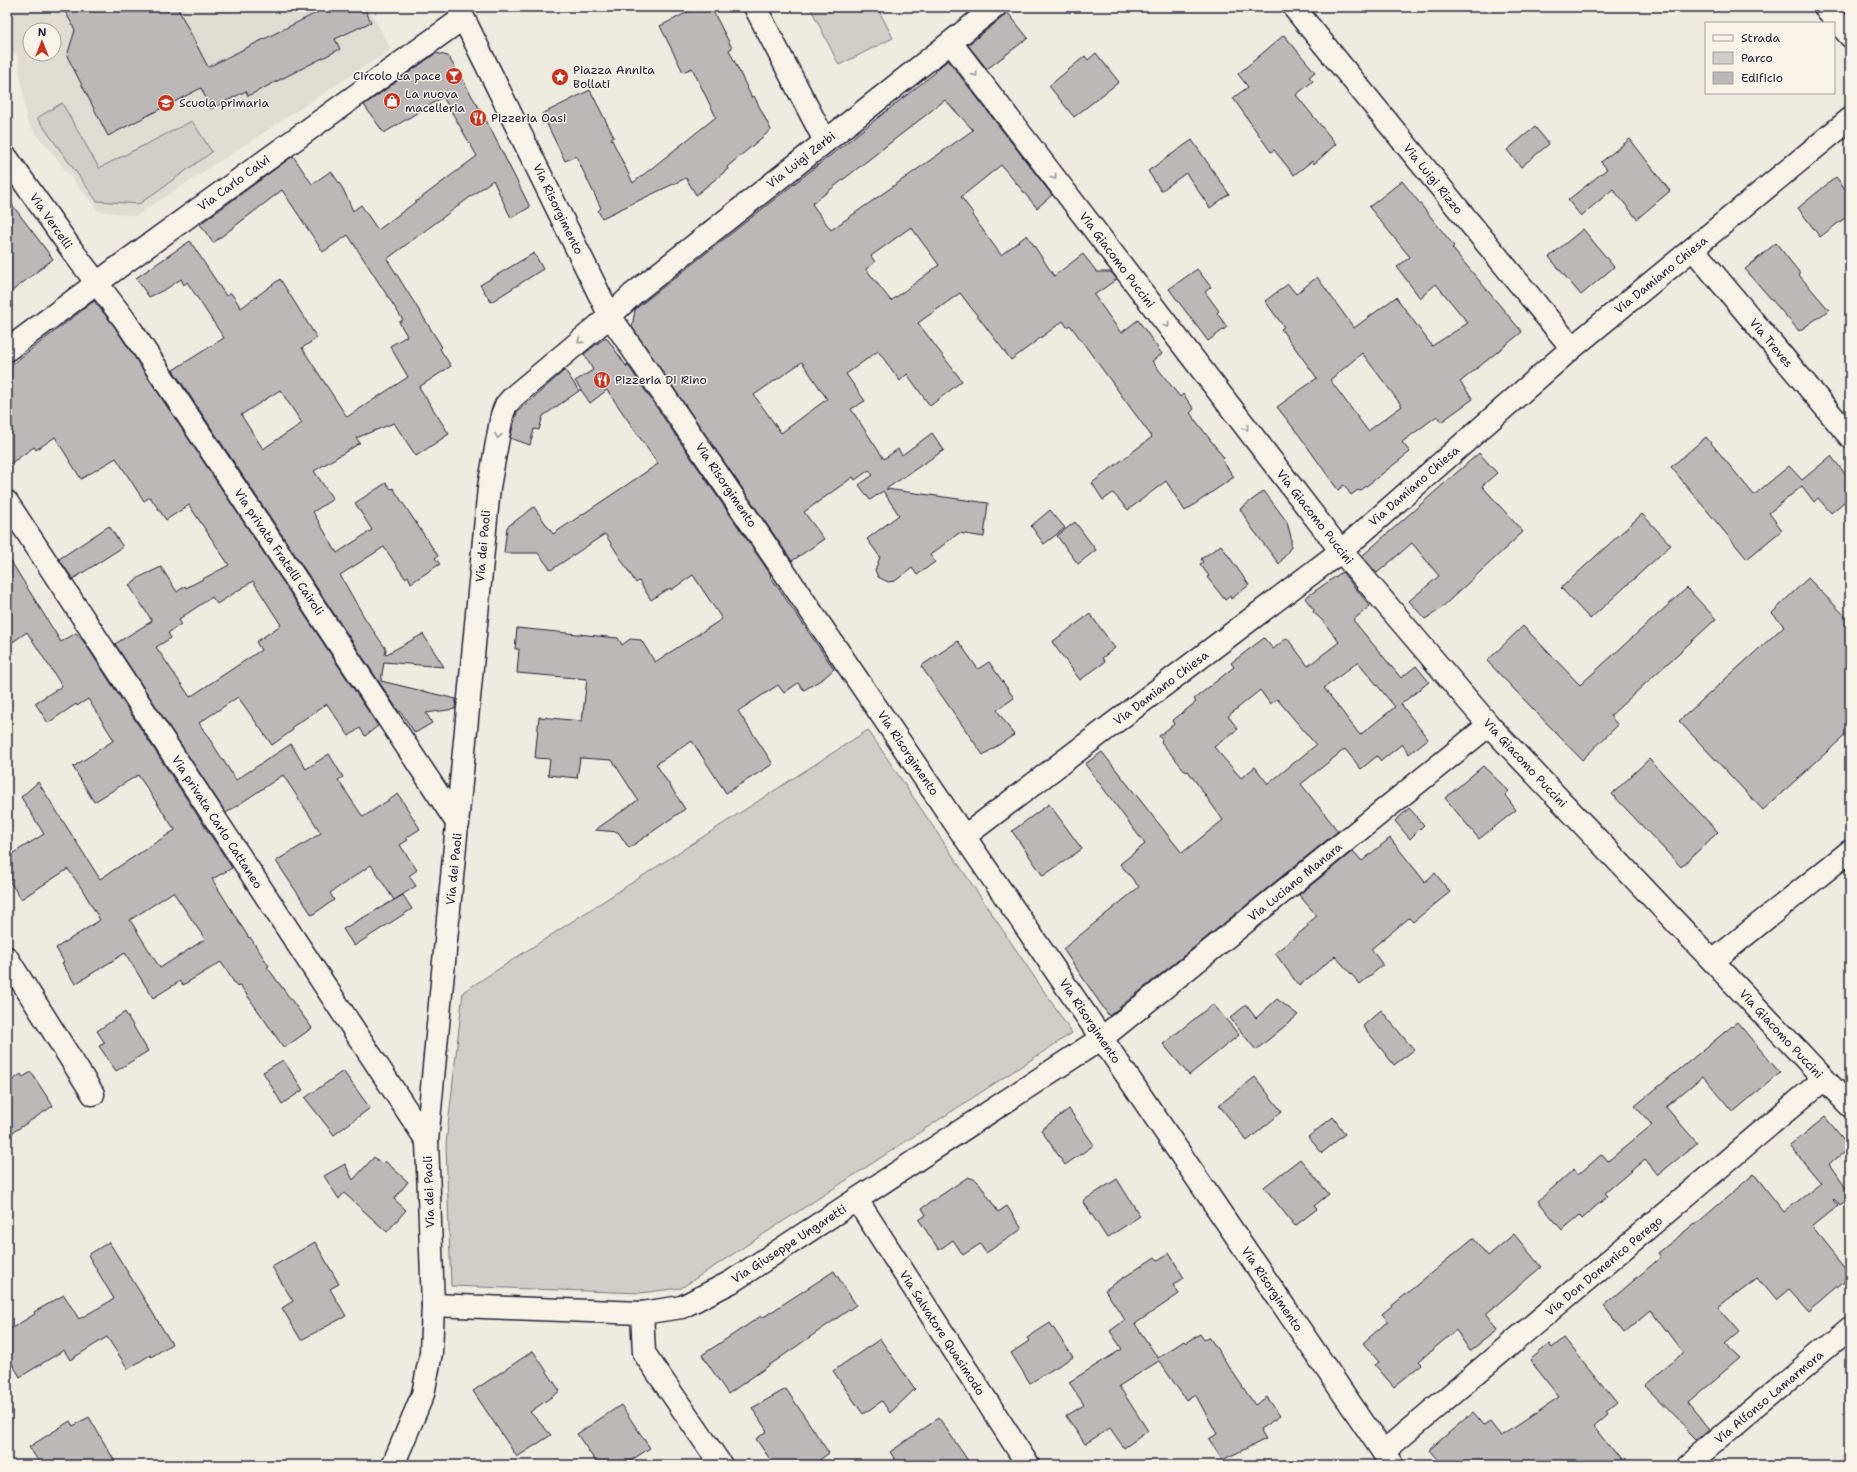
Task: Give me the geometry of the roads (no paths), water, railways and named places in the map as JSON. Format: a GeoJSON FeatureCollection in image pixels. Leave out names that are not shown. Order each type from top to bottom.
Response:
{"type":"FeatureCollection","features":[{"type":"Feature","properties":{"kind":"street"},"geometry":{"type":"LineString","coordinates":[[755,7],[825,141]]}},
{"type":"Feature","properties":{"kind":"street","name":"Via Luigi Zerbi"},"geometry":{"type":"LineString","coordinates":[[610,316],[633,294],[995,7]]}},
{"type":"Feature","properties":{"kind":"street"},"geometry":{"type":"LineString","coordinates":[[1825,7],[1850,36]]}},
{"type":"Feature","properties":{"kind":"street","name":"Via Luigi Rizzo"},"geometry":{"type":"LineString","coordinates":[[1295,9],[1572,348]]}},
{"type":"Feature","properties":{"kind":"street","name":"Via Carlo Calvi"},"geometry":{"type":"LineString","coordinates":[[7,350],[463,11]]}},
{"type":"Feature","properties":{"kind":"street","name":"Via Risorgimento"},"geometry":{"type":"LineString","coordinates":[[463,11],[610,316],[1387,1458]]}},
{"type":"Feature","properties":{"kind":"street","name":"Via Giacomo Puccini"},"geometry":{"type":"LineString","coordinates":[[951,43],[1340,551],[1489,725],[1850,1106]]}},
{"type":"Feature","properties":{"kind":"street","name":"Via Damiano Chiesa"},"geometry":{"type":"LineString","coordinates":[[965,836],[1340,551],[1572,348],[1850,119]]}},
{"type":"Feature","properties":{"kind":"street","name":"Via Vercelli"},"geometry":{"type":"LineString","coordinates":[[7,158],[74,253],[97,282]]}},
{"type":"Feature","properties":{"kind":"street","name":"Via Treves"},"geometry":{"type":"LineString","coordinates":[[1693,249],[1850,437]]}},
{"type":"Feature","properties":{"kind":"street","name":"Via privata Fratelli Cairoli"},"geometry":{"type":"LineString","coordinates":[[97,282],[132,332],[458,824]]}},
{"type":"Feature","properties":{"kind":"street","name":"Via dei Paoli"},"geometry":{"type":"LineString","coordinates":[[393,1465],[423,1394],[431,1353],[433,1305],[428,1141],[489,487],[502,414],[506,405],[513,397],[610,316]]}},
{"type":"Feature","properties":{"kind":"street","name":"Via privata Carlo Cattaneo"},"geometry":{"type":"LineString","coordinates":[[7,502],[428,1141]]}},
{"type":"Feature","properties":{"kind":"street","name":"Via Luciano Manara"},"geometry":{"type":"LineString","coordinates":[[1102,1038],[1489,725]]}},
{"type":"Feature","properties":{"kind":"street"},"geometry":{"type":"LineString","coordinates":[[1719,968],[1850,851]]}},
{"type":"Feature","properties":{"kind":"street"},"geometry":{"type":"LineString","coordinates":[[7,958],[93,1094]]}},
{"type":"Feature","properties":{"kind":"street","name":"Via Giuseppe Ungaretti"},"geometry":{"type":"LineString","coordinates":[[433,1305],[642,1313],[682,1307],[731,1282],[1102,1038]]}},
{"type":"Feature","properties":{"kind":"street","name":"Via Don Domenico Perego"},"geometry":{"type":"LineString","coordinates":[[1387,1458],[1824,1079]]}},
{"type":"Feature","properties":{"kind":"street","name":"Via Salvatore Quasimodo"},"geometry":{"type":"LineString","coordinates":[[857,1200],[1028,1465]]}},
{"type":"Feature","properties":{"kind":"street"},"geometry":{"type":"LineString","coordinates":[[642,1313],[644,1353],[722,1465]]}},
{"type":"Feature","properties":{"kind":"street","name":"Via Alfonso Lamarmora"},"geometry":{"type":"LineString","coordinates":[[1687,1465],[1850,1328]]}},
{"type":"Feature","properties":{"kind":"place","name":"Circolo La pace"},"geometry":{"type":"Point","coordinates":[454,76]}},
{"type":"Feature","properties":{"kind":"place","name":"Piazza Annita Bollati"},"geometry":{"type":"Point","coordinates":[560,77]}},
{"type":"Feature","properties":{"kind":"place","name":"La nuova macelleria"},"geometry":{"type":"Point","coordinates":[392,101]}},
{"type":"Feature","properties":{"kind":"place","name":"Scuola primaria"},"geometry":{"type":"Point","coordinates":[166,103]}},
{"type":"Feature","properties":{"kind":"place","name":"Pizzeria Oasi"},"geometry":{"type":"Point","coordinates":[478,118]}},
{"type":"Feature","properties":{"kind":"place","name":"Pizzeria Di Rino"},"geometry":{"type":"Point","coordinates":[602,380]}}]}
